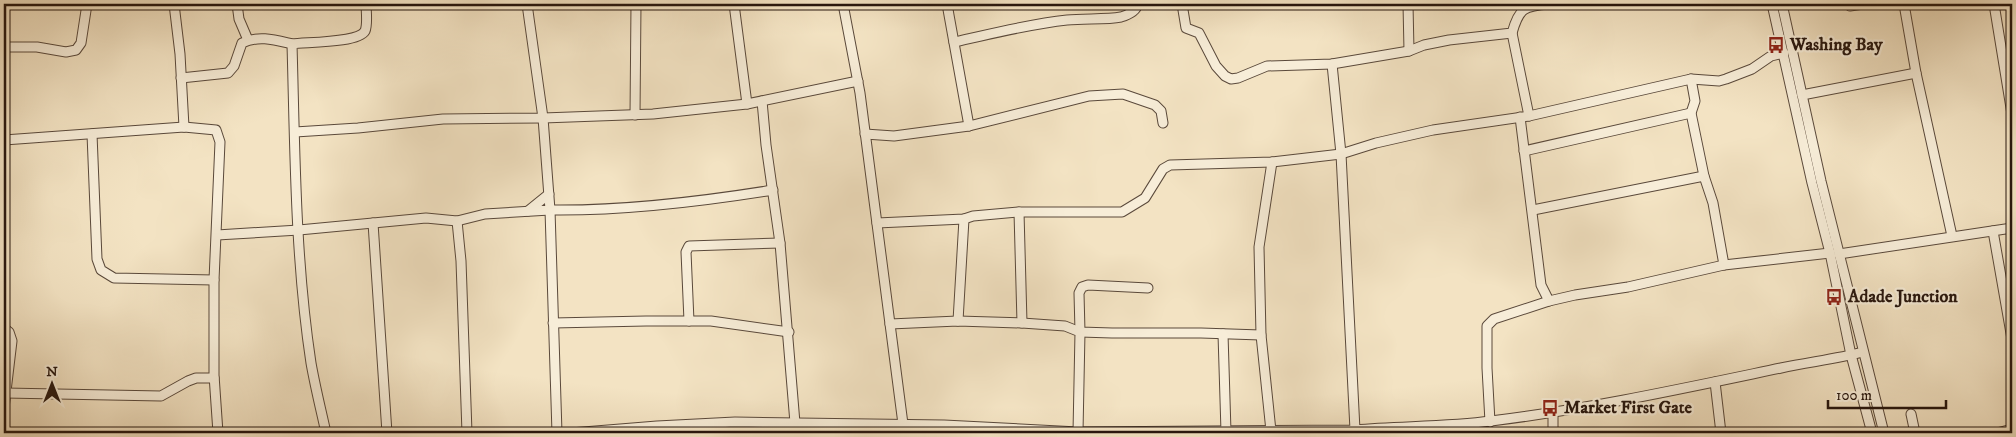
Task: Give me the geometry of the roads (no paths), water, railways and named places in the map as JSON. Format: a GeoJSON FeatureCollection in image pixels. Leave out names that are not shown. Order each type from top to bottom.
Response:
{"type":"FeatureCollection","features":[{"type":"Feature","properties":{"kind":"street"},"geometry":{"type":"LineString","coordinates":[[4,47],[37,47],[66,52],[76,50],[81,44],[87,4]]}},
{"type":"Feature","properties":{"kind":"street"},"geometry":{"type":"LineString","coordinates":[[174,4],[184,127]]}},
{"type":"Feature","properties":{"kind":"street"},"geometry":{"type":"LineString","coordinates":[[237,4],[240,19],[248,40]]}},
{"type":"Feature","properties":{"kind":"street"},"geometry":{"type":"LineString","coordinates":[[181,78],[228,73],[234,66],[242,43],[253,38],[272,39],[292,44],[345,41],[360,36],[365,31],[366,4]]}},
{"type":"Feature","properties":{"kind":"street"},"geometry":{"type":"LineString","coordinates":[[527,4],[543,118],[549,194],[557,433]]}},
{"type":"Feature","properties":{"kind":"street"},"geometry":{"type":"LineString","coordinates":[[635,115],[636,4]]}},
{"type":"Feature","properties":{"kind":"street"},"geometry":{"type":"LineString","coordinates":[[734,4],[747,104]]}},
{"type":"Feature","properties":{"kind":"street"},"geometry":{"type":"LineString","coordinates":[[843,4],[858,80],[903,424]]}},
{"type":"Feature","properties":{"kind":"street"},"geometry":{"type":"LineString","coordinates":[[947,4],[969,126]]}},
{"type":"Feature","properties":{"kind":"street"},"geometry":{"type":"LineString","coordinates":[[954,42],[1052,22],[1120,17],[1130,14],[1137,8],[1138,4]]}},
{"type":"Feature","properties":{"kind":"street"},"geometry":{"type":"LineString","coordinates":[[1182,4],[1186,28],[1199,33],[1216,66],[1225,76],[1231,79],[1252,73],[1266,66],[1332,64],[1409,51],[1424,45],[1449,40],[1512,33]]}},
{"type":"Feature","properties":{"kind":"street"},"geometry":{"type":"LineString","coordinates":[[1408,4],[1409,51]]}},
{"type":"Feature","properties":{"kind":"street"},"geometry":{"type":"LineString","coordinates":[[1549,4],[1532,5],[1523,8],[1518,14],[1512,33],[1525,116],[1524,151],[1533,210],[1541,285],[1549,301]]}},
{"type":"Feature","properties":{"kind":"street"},"geometry":{"type":"LineString","coordinates":[[1578,4],[1593,4]]}},
{"type":"Feature","properties":{"kind":"street"},"geometry":{"type":"LineString","coordinates":[[1772,4],[1812,183],[1863,352],[1884,433]]}},
{"type":"Feature","properties":{"kind":"street"},"geometry":{"type":"LineString","coordinates":[[1782,4],[1834,254],[1851,355],[1872,433]]}},
{"type":"Feature","properties":{"kind":"street"},"geometry":{"type":"LineString","coordinates":[[1850,6],[1863,4]]}},
{"type":"Feature","properties":{"kind":"street"},"geometry":{"type":"LineString","coordinates":[[1904,4],[1916,73],[1952,236]]}},
{"type":"Feature","properties":{"kind":"street"},"geometry":{"type":"LineString","coordinates":[[1994,4],[2012,114]]}},
{"type":"Feature","properties":{"kind":"street"},"geometry":{"type":"LineString","coordinates":[[292,44],[303,296],[311,364],[326,433]]}},
{"type":"Feature","properties":{"kind":"street"},"geometry":{"type":"LineString","coordinates":[[877,223],[964,219],[973,216],[1019,212],[1122,212],[1145,198],[1165,166],[1272,162],[1341,154],[1376,143],[1433,130],[1525,116],[1691,79],[1726,79],[1752,69],[1771,56],[1784,53]]}},
{"type":"Feature","properties":{"kind":"street"},"geometry":{"type":"LineString","coordinates":[[1332,64],[1341,154],[1355,430]]}},
{"type":"Feature","properties":{"kind":"street"},"geometry":{"type":"LineString","coordinates":[[1802,95],[1916,73]]}},
{"type":"Feature","properties":{"kind":"street"},"geometry":{"type":"LineString","coordinates":[[1691,79],[1695,101],[1691,113],[1704,176],[1714,203],[1724,265]]}},
{"type":"Feature","properties":{"kind":"street"},"geometry":{"type":"LineString","coordinates":[[295,132],[358,128],[443,119],[635,115],[747,104],[858,80]]}},
{"type":"Feature","properties":{"kind":"street"},"geometry":{"type":"LineString","coordinates":[[865,134],[894,136],[969,126],[1089,96],[1122,94],[1155,104],[1161,111],[1163,123]]}},
{"type":"Feature","properties":{"kind":"street"},"geometry":{"type":"LineString","coordinates":[[762,101],[766,146],[780,243],[789,332],[795,423]]}},
{"type":"Feature","properties":{"kind":"street"},"geometry":{"type":"LineString","coordinates":[[1524,151],[1691,113]]}},
{"type":"Feature","properties":{"kind":"street"},"geometry":{"type":"LineString","coordinates":[[4,140],[184,127],[216,130],[220,142],[214,280],[214,378],[218,433]]}},
{"type":"Feature","properties":{"kind":"street"},"geometry":{"type":"LineString","coordinates":[[92,134],[97,259],[101,270],[114,278],[214,280]]}},
{"type":"Feature","properties":{"kind":"street"},"geometry":{"type":"LineString","coordinates":[[1271,431],[1261,335],[1259,247],[1272,162]]}},
{"type":"Feature","properties":{"kind":"street"},"geometry":{"type":"LineString","coordinates":[[1533,210],[1704,176]]}},
{"type":"Feature","properties":{"kind":"street"},"geometry":{"type":"LineString","coordinates":[[217,235],[299,230],[426,218],[457,221],[485,214],[528,211],[603,210],[677,203],[773,190]]}},
{"type":"Feature","properties":{"kind":"street"},"geometry":{"type":"LineString","coordinates":[[528,211],[549,194]]}},
{"type":"Feature","properties":{"kind":"street"},"geometry":{"type":"LineString","coordinates":[[1019,212],[1022,324]]}},
{"type":"Feature","properties":{"kind":"street"},"geometry":{"type":"LineString","coordinates":[[958,321],[964,219]]}},
{"type":"Feature","properties":{"kind":"street"},"geometry":{"type":"LineString","coordinates":[[457,221],[461,261],[467,433]]}},
{"type":"Feature","properties":{"kind":"street"},"geometry":{"type":"LineString","coordinates":[[372,223],[387,433]]}},
{"type":"Feature","properties":{"kind":"street"},"geometry":{"type":"LineString","coordinates":[[1490,422],[1487,326],[1494,319],[1549,301],[1628,287],[1724,265],[1834,254],[2012,228]]}},
{"type":"Feature","properties":{"kind":"street"},"geometry":{"type":"LineString","coordinates":[[1993,231],[2012,339]]}},
{"type":"Feature","properties":{"kind":"street"},"geometry":{"type":"LineString","coordinates":[[689,321],[686,252],[689,246],[780,243]]}},
{"type":"Feature","properties":{"kind":"street"},"geometry":{"type":"LineString","coordinates":[[1078,432],[1079,293],[1082,287],[1088,285],[1148,288]]}},
{"type":"Feature","properties":{"kind":"street"},"geometry":{"type":"LineString","coordinates":[[890,324],[958,321],[1065,326],[1080,332],[1261,335]]}},
{"type":"Feature","properties":{"kind":"street"},"geometry":{"type":"LineString","coordinates":[[553,323],[726,322],[789,332]]}},
{"type":"Feature","properties":{"kind":"street"},"geometry":{"type":"LineString","coordinates":[[4,328],[9,332],[12,341],[4,408]]}},
{"type":"Feature","properties":{"kind":"street"},"geometry":{"type":"LineString","coordinates":[[1223,334],[1226,432]]}},
{"type":"Feature","properties":{"kind":"street"},"geometry":{"type":"LineString","coordinates":[[573,433],[735,422],[903,424],[944,429],[1028,432],[1389,430],[1490,422],[1641,398],[1801,363],[1863,352]]}},
{"type":"Feature","properties":{"kind":"street"},"geometry":{"type":"LineString","coordinates":[[6,393],[162,396],[196,378],[214,378]]}},
{"type":"Feature","properties":{"kind":"street"},"geometry":{"type":"LineString","coordinates":[[1715,382],[1721,433]]}},
{"type":"Feature","properties":{"kind":"street"},"geometry":{"type":"LineString","coordinates":[[1553,412],[1553,433]]}},
{"type":"Feature","properties":{"kind":"street"},"geometry":{"type":"LineString","coordinates":[[1911,414],[1915,433]]}},
{"type":"Feature","properties":{"kind":"street"},"geometry":{"type":"LineString","coordinates":[[735,422],[735,433]]}},
{"type":"Feature","properties":{"kind":"place","name":"Washing Bay"},"geometry":{"type":"Point","coordinates":[1776,45]}},
{"type":"Feature","properties":{"kind":"place","name":"Adade Junction"},"geometry":{"type":"Point","coordinates":[1834,297]}},
{"type":"Feature","properties":{"kind":"place","name":"Market First Gate"},"geometry":{"type":"Point","coordinates":[1550,408]}}]}
